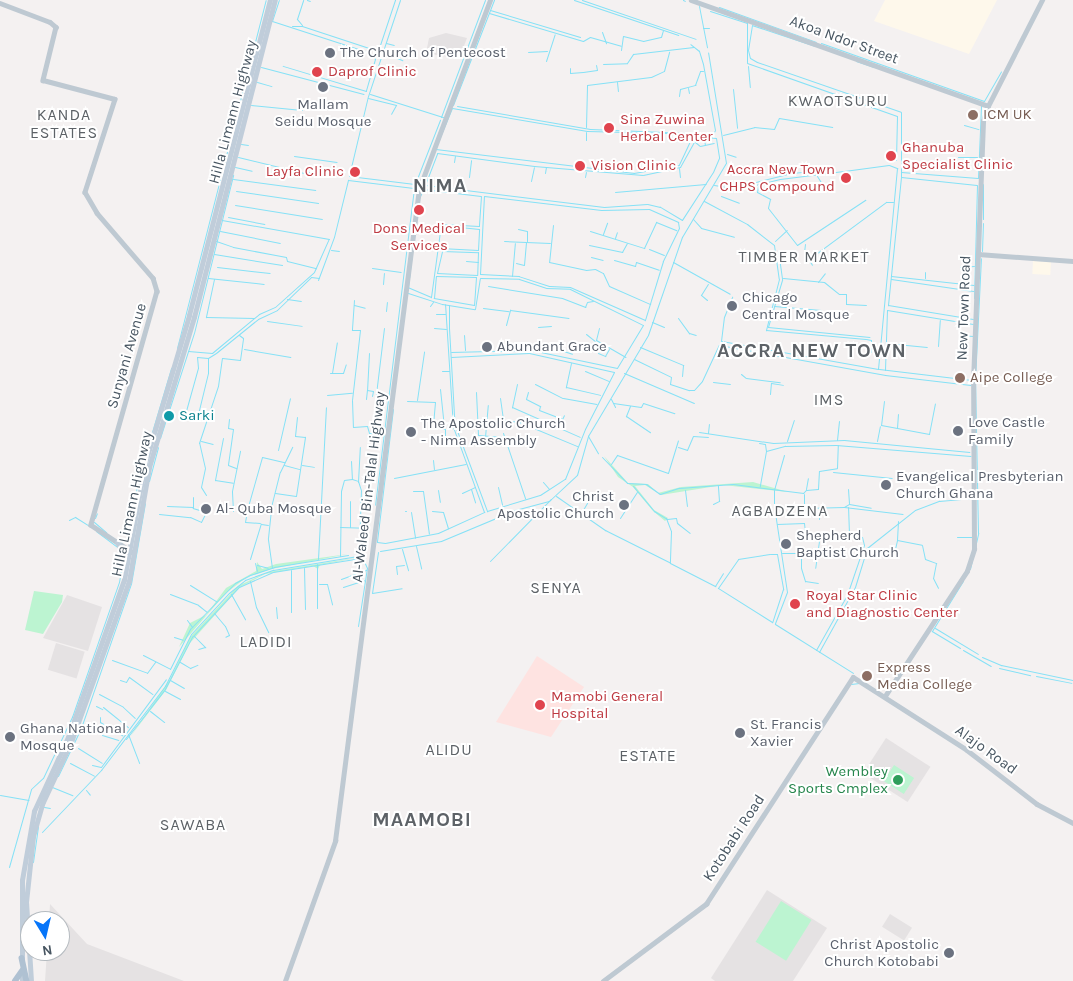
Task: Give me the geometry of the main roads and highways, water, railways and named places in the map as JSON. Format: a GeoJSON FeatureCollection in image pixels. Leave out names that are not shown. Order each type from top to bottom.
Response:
{"type":"FeatureCollection","features":[{"type":"Feature","properties":{"kind":"main road","name":"Hilla Limann Highway"},"geometry":{"type":"LineString","coordinates":[[22,911],[22,880],[32,817],[68,736],[128,564],[145,463],[189,315],[270,0]]}},
{"type":"Feature","properties":{"kind":"main road","name":"Hilla Limann Highway"},"geometry":{"type":"LineString","coordinates":[[31,981],[26,902],[33,836],[46,793],[96,674],[134,560],[149,467],[194,317],[275,0]]}},
{"type":"Feature","properties":{"kind":"main road"},"geometry":{"type":"LineString","coordinates":[[128,564],[124,550],[117,542],[126,542],[133,538]]}},
{"type":"Feature","properties":{"kind":"main road","name":"Hilla Limann Highway"},"geometry":{"type":"LineString","coordinates":[[22,961],[22,981]]}},
{"type":"Feature","properties":{"kind":"main road"},"geometry":{"type":"LineString","coordinates":[[23,961],[27,981]]}},
{"type":"Feature","properties":{"kind":"main road"},"geometry":{"type":"LineString","coordinates":[[15,981],[22,971]]}},
{"type":"Feature","properties":{"kind":"waterway"},"geometry":{"type":"LineString","coordinates":[[177,348],[266,0]]}},
{"type":"Feature","properties":{"kind":"waterway"},"geometry":{"type":"LineString","coordinates":[[272,21],[279,0]]}},
{"type":"Feature","properties":{"kind":"waterway"},"geometry":{"type":"LineString","coordinates":[[302,25],[297,19],[303,0]]}},
{"type":"Feature","properties":{"kind":"waterway"},"geometry":{"type":"LineString","coordinates":[[292,26],[302,26],[378,51],[395,0]]}},
{"type":"Feature","properties":{"kind":"waterway"},"geometry":{"type":"LineString","coordinates":[[400,0],[368,96],[349,176],[415,184],[440,120]]}},
{"type":"Feature","properties":{"kind":"waterway"},"geometry":{"type":"LineString","coordinates":[[441,117],[485,0]]}},
{"type":"Feature","properties":{"kind":"waterway"},"geometry":{"type":"LineString","coordinates":[[453,105],[494,0]]}},
{"type":"Feature","properties":{"kind":"waterway"},"geometry":{"type":"LineString","coordinates":[[574,0],[678,35]]}},
{"type":"Feature","properties":{"kind":"waterway"},"geometry":{"type":"LineString","coordinates":[[582,0],[696,39]]}},
{"type":"Feature","properties":{"kind":"waterway"},"geometry":{"type":"LineString","coordinates":[[699,6],[707,47]]}},
{"type":"Feature","properties":{"kind":"waterway"},"geometry":{"type":"LineString","coordinates":[[719,7],[816,42]]}},
{"type":"Feature","properties":{"kind":"waterway"},"geometry":{"type":"LineString","coordinates":[[490,10],[580,37]]}},
{"type":"Feature","properties":{"kind":"waterway"},"geometry":{"type":"LineString","coordinates":[[710,11],[747,23],[747,62]]}},
{"type":"Feature","properties":{"kind":"waterway"},"geometry":{"type":"LineString","coordinates":[[489,13],[583,41],[590,37],[621,46]]}},
{"type":"Feature","properties":{"kind":"waterway"},"geometry":{"type":"LineString","coordinates":[[272,21],[372,54],[375,59],[366,91],[283,66]]}},
{"type":"Feature","properties":{"kind":"waterway"},"geometry":{"type":"LineString","coordinates":[[815,46],[752,25],[748,50],[750,58],[757,62],[901,112],[901,177],[888,305],[973,319]]}},
{"type":"Feature","properties":{"kind":"waterway"},"geometry":{"type":"LineString","coordinates":[[703,28],[709,28]]}},
{"type":"Feature","properties":{"kind":"waterway"},"geometry":{"type":"LineString","coordinates":[[621,50],[623,36],[643,41],[661,37],[663,30]]}},
{"type":"Feature","properties":{"kind":"waterway"},"geometry":{"type":"LineString","coordinates":[[602,32],[606,43]]}},
{"type":"Feature","properties":{"kind":"waterway"},"geometry":{"type":"LineString","coordinates":[[546,61],[555,34]]}},
{"type":"Feature","properties":{"kind":"waterway"},"geometry":{"type":"LineString","coordinates":[[386,43],[394,45]]}},
{"type":"Feature","properties":{"kind":"waterway"},"geometry":{"type":"LineString","coordinates":[[821,43],[984,101],[1001,72]]}},
{"type":"Feature","properties":{"kind":"waterway"},"geometry":{"type":"LineString","coordinates":[[457,106],[590,129],[713,134],[715,130],[703,64],[699,51],[690,44]]}},
{"type":"Feature","properties":{"kind":"waterway"},"geometry":{"type":"LineString","coordinates":[[603,64],[627,63],[633,54],[694,47]]}},
{"type":"Feature","properties":{"kind":"waterway"},"geometry":{"type":"LineString","coordinates":[[528,52],[547,51]]}},
{"type":"Feature","properties":{"kind":"waterway"},"geometry":{"type":"LineString","coordinates":[[383,52],[402,60]]}},
{"type":"Feature","properties":{"kind":"waterway"},"geometry":{"type":"LineString","coordinates":[[586,127],[587,85],[651,77],[664,71],[669,52]]}},
{"type":"Feature","properties":{"kind":"waterway"},"geometry":{"type":"LineString","coordinates":[[380,551],[441,541],[515,510],[549,501],[577,475],[588,436],[648,335],[682,237],[726,163],[708,52]]}},
{"type":"Feature","properties":{"kind":"waterway"},"geometry":{"type":"LineString","coordinates":[[856,61],[873,67]]}},
{"type":"Feature","properties":{"kind":"waterway"},"geometry":{"type":"LineString","coordinates":[[747,63],[897,116],[896,160]]}},
{"type":"Feature","properties":{"kind":"waterway"},"geometry":{"type":"LineString","coordinates":[[570,68],[570,73],[583,72],[597,70],[596,65]]}},
{"type":"Feature","properties":{"kind":"waterway"},"geometry":{"type":"LineString","coordinates":[[748,66],[750,87]]}},
{"type":"Feature","properties":{"kind":"waterway"},"geometry":{"type":"LineString","coordinates":[[261,67],[364,94]]}},
{"type":"Feature","properties":{"kind":"waterway"},"geometry":{"type":"LineString","coordinates":[[312,76],[314,70]]}},
{"type":"Feature","properties":{"kind":"waterway"},"geometry":{"type":"LineString","coordinates":[[679,96],[680,89],[695,85],[700,71],[703,71]]}},
{"type":"Feature","properties":{"kind":"waterway"},"geometry":{"type":"LineString","coordinates":[[257,82],[271,86]]}},
{"type":"Feature","properties":{"kind":"waterway"},"geometry":{"type":"LineString","coordinates":[[617,82],[618,91]]}},
{"type":"Feature","properties":{"kind":"waterway"},"geometry":{"type":"LineString","coordinates":[[688,88],[689,93]]}},
{"type":"Feature","properties":{"kind":"waterway"},"geometry":{"type":"LineString","coordinates":[[733,89],[737,128]]}},
{"type":"Feature","properties":{"kind":"waterway"},"geometry":{"type":"LineString","coordinates":[[370,94],[443,117]]}},
{"type":"Feature","properties":{"kind":"waterway"},"geometry":{"type":"LineString","coordinates":[[368,98],[396,105],[391,114]]}},
{"type":"Feature","properties":{"kind":"waterway"},"geometry":{"type":"LineString","coordinates":[[251,105],[302,110]]}},
{"type":"Feature","properties":{"kind":"waterway"},"geometry":{"type":"LineString","coordinates":[[901,172],[978,178],[981,105]]}},
{"type":"Feature","properties":{"kind":"waterway"},"geometry":{"type":"LineString","coordinates":[[452,108],[587,131],[687,135],[690,141],[679,165],[634,173],[435,149],[452,108]]}},
{"type":"Feature","properties":{"kind":"waterway"},"geometry":{"type":"LineString","coordinates":[[723,135],[754,127],[774,129],[779,118],[832,127]]}},
{"type":"Feature","properties":{"kind":"waterway"},"geometry":{"type":"LineString","coordinates":[[964,125],[978,129]]}},
{"type":"Feature","properties":{"kind":"waterway"},"geometry":{"type":"LineString","coordinates":[[586,132],[586,140]]}},
{"type":"Feature","properties":{"kind":"waterway"},"geometry":{"type":"LineString","coordinates":[[697,136],[716,138],[719,158],[713,172],[682,220],[660,207],[647,204],[604,207],[425,185],[437,153],[534,166],[643,175],[680,167],[697,136]]}},
{"type":"Feature","properties":{"kind":"waterway"},"geometry":{"type":"LineString","coordinates":[[704,139],[705,145]]}},
{"type":"Feature","properties":{"kind":"waterway"},"geometry":{"type":"LineString","coordinates":[[695,142],[700,146],[714,143]]}},
{"type":"Feature","properties":{"kind":"waterway"},"geometry":{"type":"LineString","coordinates":[[241,144],[248,145]]}},
{"type":"Feature","properties":{"kind":"waterway"},"geometry":{"type":"LineString","coordinates":[[727,154],[736,157]]}},
{"type":"Feature","properties":{"kind":"waterway"},"geometry":{"type":"LineString","coordinates":[[294,156],[337,162]]}},
{"type":"Feature","properties":{"kind":"waterway"},"geometry":{"type":"LineString","coordinates":[[454,162],[455,156]]}},
{"type":"Feature","properties":{"kind":"waterway"},"geometry":{"type":"LineString","coordinates":[[238,157],[308,174]]}},
{"type":"Feature","properties":{"kind":"waterway"},"geometry":{"type":"LineString","coordinates":[[958,157],[977,157]]}},
{"type":"Feature","properties":{"kind":"waterway"},"geometry":{"type":"LineString","coordinates":[[469,177],[471,160]]}},
{"type":"Feature","properties":{"kind":"waterway"},"geometry":{"type":"LineString","coordinates":[[714,185],[738,189],[780,179],[889,165],[897,168],[878,369],[721,341],[724,317],[732,297]]}},
{"type":"Feature","properties":{"kind":"waterway"},"geometry":{"type":"LineString","coordinates":[[235,167],[252,171]]}},
{"type":"Feature","properties":{"kind":"waterway"},"geometry":{"type":"LineString","coordinates":[[531,181],[534,167]]}},
{"type":"Feature","properties":{"kind":"waterway"},"geometry":{"type":"LineString","coordinates":[[545,173],[546,167]]}},
{"type":"Feature","properties":{"kind":"waterway"},"geometry":{"type":"LineString","coordinates":[[679,168],[680,177]]}},
{"type":"Feature","properties":{"kind":"waterway"},"geometry":{"type":"LineString","coordinates":[[721,184],[744,185],[791,173],[824,170]]}},
{"type":"Feature","properties":{"kind":"waterway"},"geometry":{"type":"LineString","coordinates":[[309,172],[323,175]]}},
{"type":"Feature","properties":{"kind":"waterway"},"geometry":{"type":"LineString","coordinates":[[585,177],[586,172]]}},
{"type":"Feature","properties":{"kind":"waterway"},"geometry":{"type":"LineString","coordinates":[[160,438],[194,333],[233,175]]}},
{"type":"Feature","properties":{"kind":"waterway"},"geometry":{"type":"LineString","coordinates":[[817,176],[822,184]]}},
{"type":"Feature","properties":{"kind":"waterway"},"geometry":{"type":"LineString","coordinates":[[901,177],[977,185],[974,298]]}},
{"type":"Feature","properties":{"kind":"waterway"},"geometry":{"type":"LineString","coordinates":[[233,179],[315,190]]}},
{"type":"Feature","properties":{"kind":"waterway"},"geometry":{"type":"LineString","coordinates":[[318,280],[334,237],[348,180],[414,188],[375,505]]}},
{"type":"Feature","properties":{"kind":"waterway"},"geometry":{"type":"LineString","coordinates":[[615,192],[706,184]]}},
{"type":"Feature","properties":{"kind":"waterway"},"geometry":{"type":"LineString","coordinates":[[983,184],[983,219]]}},
{"type":"Feature","properties":{"kind":"waterway"},"geometry":{"type":"LineString","coordinates":[[758,186],[757,192],[770,199],[768,208],[797,245],[865,200]]}},
{"type":"Feature","properties":{"kind":"waterway"},"geometry":{"type":"LineString","coordinates":[[423,189],[481,196],[479,226],[441,224],[431,297],[408,287],[418,201],[423,189]]}},
{"type":"Feature","properties":{"kind":"waterway"},"geometry":{"type":"LineString","coordinates":[[236,191],[318,203]]}},
{"type":"Feature","properties":{"kind":"waterway"},"geometry":{"type":"LineString","coordinates":[[484,196],[601,210],[649,209],[678,222],[679,228],[663,261],[645,320],[570,287],[549,286],[519,276],[480,274],[484,196]]}},
{"type":"Feature","properties":{"kind":"waterway"},"geometry":{"type":"LineString","coordinates":[[721,196],[739,203]]}},
{"type":"Feature","properties":{"kind":"waterway"},"geometry":{"type":"LineString","coordinates":[[704,201],[747,224],[774,245],[779,279],[766,330],[871,340],[871,352]]}},
{"type":"Feature","properties":{"kind":"waterway"},"geometry":{"type":"LineString","coordinates":[[809,259],[886,202],[893,202]]}},
{"type":"Feature","properties":{"kind":"waterway"},"geometry":{"type":"LineString","coordinates":[[235,205],[322,219]]}},
{"type":"Feature","properties":{"kind":"waterway"},"geometry":{"type":"LineString","coordinates":[[228,217],[264,224]]}},
{"type":"Feature","properties":{"kind":"waterway"},"geometry":{"type":"LineString","coordinates":[[693,219],[701,228],[734,237]]}},
{"type":"Feature","properties":{"kind":"waterway"},"geometry":{"type":"LineString","coordinates":[[188,351],[212,353],[259,314],[275,307],[314,272],[329,239],[222,220]]}},
{"type":"Feature","properties":{"kind":"waterway"},"geometry":{"type":"LineString","coordinates":[[590,231],[644,248],[656,222],[676,230]]}},
{"type":"Feature","properties":{"kind":"waterway"},"geometry":{"type":"LineString","coordinates":[[603,234],[607,223]]}},
{"type":"Feature","properties":{"kind":"waterway"},"geometry":{"type":"LineString","coordinates":[[982,251],[983,223]]}},
{"type":"Feature","properties":{"kind":"waterway"},"geometry":{"type":"LineString","coordinates":[[440,248],[478,250],[479,229],[443,225]]}},
{"type":"Feature","properties":{"kind":"waterway"},"geometry":{"type":"LineString","coordinates":[[553,225],[549,262],[586,270],[595,269],[603,273],[609,286],[650,304]]}},
{"type":"Feature","properties":{"kind":"waterway"},"geometry":{"type":"LineString","coordinates":[[518,229],[527,231],[527,241]]}},
{"type":"Feature","properties":{"kind":"waterway"},"geometry":{"type":"LineString","coordinates":[[775,241],[787,230]]}},
{"type":"Feature","properties":{"kind":"waterway"},"geometry":{"type":"LineString","coordinates":[[220,231],[280,243]]}},
{"type":"Feature","properties":{"kind":"waterway"},"geometry":{"type":"LineString","coordinates":[[615,238],[617,232]]}},
{"type":"Feature","properties":{"kind":"waterway"},"geometry":{"type":"LineString","coordinates":[[216,241],[233,247],[286,257],[287,261],[316,268]]}},
{"type":"Feature","properties":{"kind":"waterway"},"geometry":{"type":"LineString","coordinates":[[504,241],[550,243]]}},
{"type":"Feature","properties":{"kind":"waterway"},"geometry":{"type":"LineString","coordinates":[[516,263],[524,265],[526,242]]}},
{"type":"Feature","properties":{"kind":"waterway"},"geometry":{"type":"LineString","coordinates":[[512,276],[515,243]]}},
{"type":"Feature","properties":{"kind":"waterway"},"geometry":{"type":"LineString","coordinates":[[589,245],[622,252],[627,243]]}},
{"type":"Feature","properties":{"kind":"waterway"},"geometry":{"type":"LineString","coordinates":[[805,244],[804,252],[812,265]]}},
{"type":"Feature","properties":{"kind":"waterway"},"geometry":{"type":"LineString","coordinates":[[649,249],[664,255]]}},
{"type":"Feature","properties":{"kind":"waterway"},"geometry":{"type":"LineString","coordinates":[[331,250],[339,251]]}},
{"type":"Feature","properties":{"kind":"waterway"},"geometry":{"type":"LineString","coordinates":[[778,250],[782,280],[768,327],[870,337]]}},
{"type":"Feature","properties":{"kind":"waterway"},"geometry":{"type":"LineString","coordinates":[[442,251],[478,252],[477,275],[437,273],[442,251]]}},
{"type":"Feature","properties":{"kind":"waterway"},"geometry":{"type":"LineString","coordinates":[[214,254],[282,265]]}},
{"type":"Feature","properties":{"kind":"waterway"},"geometry":{"type":"LineString","coordinates":[[591,257],[603,260]]}},
{"type":"Feature","properties":{"kind":"waterway"},"geometry":{"type":"LineString","coordinates":[[970,569],[978,533],[975,380],[981,258]]}},
{"type":"Feature","properties":{"kind":"waterway"},"geometry":{"type":"LineString","coordinates":[[614,260],[635,266],[636,262],[659,270]]}},
{"type":"Feature","properties":{"kind":"waterway"},"geometry":{"type":"LineString","coordinates":[[466,261],[478,262]]}},
{"type":"Feature","properties":{"kind":"waterway"},"geometry":{"type":"LineString","coordinates":[[673,262],[730,294]]}},
{"type":"Feature","properties":{"kind":"waterway"},"geometry":{"type":"LineString","coordinates":[[960,267],[974,266]]}},
{"type":"Feature","properties":{"kind":"waterway"},"geometry":{"type":"LineString","coordinates":[[217,267],[270,273]]}},
{"type":"Feature","properties":{"kind":"waterway"},"geometry":{"type":"LineString","coordinates":[[372,268],[401,272]]}},
{"type":"Feature","properties":{"kind":"waterway"},"geometry":{"type":"LineString","coordinates":[[925,272],[925,278]]}},
{"type":"Feature","properties":{"kind":"waterway"},"geometry":{"type":"LineString","coordinates":[[383,284],[384,273]]}},
{"type":"Feature","properties":{"kind":"waterway"},"geometry":{"type":"LineString","coordinates":[[818,282],[825,273]]}},
{"type":"Feature","properties":{"kind":"waterway"},"geometry":{"type":"LineString","coordinates":[[436,276],[476,277],[474,305],[434,298],[436,276]]}},
{"type":"Feature","properties":{"kind":"waterway"},"geometry":{"type":"LineString","coordinates":[[891,276],[974,285]]}},
{"type":"Feature","properties":{"kind":"waterway"},"geometry":{"type":"LineString","coordinates":[[208,358],[208,373],[198,414],[195,420],[184,418],[198,368],[197,357],[208,358],[216,353],[258,319],[277,310],[311,277],[319,278]]}},
{"type":"Feature","properties":{"kind":"waterway"},"geometry":{"type":"LineString","coordinates":[[208,278],[264,284]]}},
{"type":"Feature","properties":{"kind":"waterway"},"geometry":{"type":"LineString","coordinates":[[408,293],[442,304],[475,309],[480,278],[519,279],[546,288],[570,289],[643,325],[617,368],[531,350],[451,352]]}},
{"type":"Feature","properties":{"kind":"waterway"},"geometry":{"type":"LineString","coordinates":[[783,278],[824,282],[839,294],[846,294],[846,304],[866,305]]}},
{"type":"Feature","properties":{"kind":"waterway"},"geometry":{"type":"LineString","coordinates":[[214,279],[206,317],[254,318]]}},
{"type":"Feature","properties":{"kind":"waterway"},"geometry":{"type":"LineString","coordinates":[[891,279],[973,291]]}},
{"type":"Feature","properties":{"kind":"waterway"},"geometry":{"type":"LineString","coordinates":[[707,300],[701,295],[708,284]]}},
{"type":"Feature","properties":{"kind":"waterway"},"geometry":{"type":"LineString","coordinates":[[488,286],[562,298],[585,307],[587,302],[593,301]]}},
{"type":"Feature","properties":{"kind":"waterway"},"geometry":{"type":"LineString","coordinates":[[287,299],[301,301]]}},
{"type":"Feature","properties":{"kind":"waterway"},"geometry":{"type":"LineString","coordinates":[[354,300],[352,330],[360,330],[352,400],[353,427],[367,426],[369,433],[382,435]]}},
{"type":"Feature","properties":{"kind":"waterway"},"geometry":{"type":"LineString","coordinates":[[386,311],[387,302]]}},
{"type":"Feature","properties":{"kind":"waterway"},"geometry":{"type":"LineString","coordinates":[[430,306],[433,302]]}},
{"type":"Feature","properties":{"kind":"waterway"},"geometry":{"type":"LineString","coordinates":[[393,409],[377,542],[385,543],[438,533],[484,512],[453,427],[445,304]]}},
{"type":"Feature","properties":{"kind":"waterway"},"geometry":{"type":"LineString","coordinates":[[354,305],[365,308]]}},
{"type":"Feature","properties":{"kind":"waterway"},"geometry":{"type":"LineString","coordinates":[[449,305],[449,328],[454,415],[456,428],[487,511],[540,495],[565,479],[585,429],[614,372],[529,353],[451,357]]}},
{"type":"Feature","properties":{"kind":"waterway"},"geometry":{"type":"LineString","coordinates":[[774,306],[821,310]]}},
{"type":"Feature","properties":{"kind":"waterway"},"geometry":{"type":"LineString","coordinates":[[483,308],[509,311]]}},
{"type":"Feature","properties":{"kind":"waterway"},"geometry":{"type":"LineString","coordinates":[[506,325],[510,310],[568,318]]}},
{"type":"Feature","properties":{"kind":"waterway"},"geometry":{"type":"LineString","coordinates":[[885,370],[887,310],[973,324]]}},
{"type":"Feature","properties":{"kind":"waterway"},"geometry":{"type":"LineString","coordinates":[[436,314],[445,314]]}},
{"type":"Feature","properties":{"kind":"waterway"},"geometry":{"type":"LineString","coordinates":[[678,318],[689,333],[696,335]]}},
{"type":"Feature","properties":{"kind":"waterway"},"geometry":{"type":"LineString","coordinates":[[938,346],[940,320]]}},
{"type":"Feature","properties":{"kind":"waterway"},"geometry":{"type":"LineString","coordinates":[[267,321],[302,326]]}},
{"type":"Feature","properties":{"kind":"waterway"},"geometry":{"type":"LineString","coordinates":[[652,322],[664,327]]}},
{"type":"Feature","properties":{"kind":"waterway"},"geometry":{"type":"LineString","coordinates":[[538,327],[551,326]]}},
{"type":"Feature","properties":{"kind":"waterway"},"geometry":{"type":"LineString","coordinates":[[384,328],[376,394],[387,395]]}},
{"type":"Feature","properties":{"kind":"waterway"},"geometry":{"type":"LineString","coordinates":[[434,328],[446,329]]}},
{"type":"Feature","properties":{"kind":"waterway"},"geometry":{"type":"LineString","coordinates":[[599,328],[596,340],[625,357]]}},
{"type":"Feature","properties":{"kind":"waterway"},"geometry":{"type":"LineString","coordinates":[[586,334],[595,341]]}},
{"type":"Feature","properties":{"kind":"waterway"},"geometry":{"type":"LineString","coordinates":[[206,495],[201,487],[205,468],[199,443],[218,386],[222,358],[240,360],[243,338],[239,335]]}},
{"type":"Feature","properties":{"kind":"waterway"},"geometry":{"type":"LineString","coordinates":[[464,335],[465,350]]}},
{"type":"Feature","properties":{"kind":"waterway"},"geometry":{"type":"LineString","coordinates":[[959,335],[973,336]]}},
{"type":"Feature","properties":{"kind":"waterway"},"geometry":{"type":"LineString","coordinates":[[332,373],[337,342]]}},
{"type":"Feature","properties":{"kind":"waterway"},"geometry":{"type":"LineString","coordinates":[[886,343],[927,347]]}},
{"type":"Feature","properties":{"kind":"waterway"},"geometry":{"type":"LineString","coordinates":[[634,359],[671,377],[670,384],[689,390],[694,390],[702,381],[719,345],[885,375],[970,385]]}},
{"type":"Feature","properties":{"kind":"waterway"},"geometry":{"type":"LineString","coordinates":[[551,347],[572,354]]}},
{"type":"Feature","properties":{"kind":"waterway"},"geometry":{"type":"LineString","coordinates":[[640,347],[683,365],[682,376]]}},
{"type":"Feature","properties":{"kind":"waterway"},"geometry":{"type":"LineString","coordinates":[[244,349],[290,357]]}},
{"type":"Feature","properties":{"kind":"waterway"},"geometry":{"type":"LineString","coordinates":[[598,353],[605,356],[609,349]]}},
{"type":"Feature","properties":{"kind":"waterway"},"geometry":{"type":"LineString","coordinates":[[417,400],[424,352]]}},
{"type":"Feature","properties":{"kind":"waterway"},"geometry":{"type":"LineString","coordinates":[[369,353],[367,390],[373,391],[372,396]]}},
{"type":"Feature","properties":{"kind":"waterway"},"geometry":{"type":"LineString","coordinates":[[571,363],[566,387],[600,395]]}},
{"type":"Feature","properties":{"kind":"waterway"},"geometry":{"type":"LineString","coordinates":[[343,373],[346,364]]}},
{"type":"Feature","properties":{"kind":"waterway"},"geometry":{"type":"LineString","coordinates":[[119,542],[127,541],[129,536],[138,479],[171,368]]}},
{"type":"Feature","properties":{"kind":"waterway"},"geometry":{"type":"LineString","coordinates":[[879,369],[971,380]]}},
{"type":"Feature","properties":{"kind":"waterway"},"geometry":{"type":"LineString","coordinates":[[442,371],[449,371]]}},
{"type":"Feature","properties":{"kind":"waterway"},"geometry":{"type":"LineString","coordinates":[[585,371],[609,381]]}},
{"type":"Feature","properties":{"kind":"waterway"},"geometry":{"type":"LineString","coordinates":[[330,373],[343,373]]}},
{"type":"Feature","properties":{"kind":"waterway"},"geometry":{"type":"LineString","coordinates":[[624,373],[694,403]]}},
{"type":"Feature","properties":{"kind":"waterway"},"geometry":{"type":"LineString","coordinates":[[741,374],[746,378],[780,382]]}},
{"type":"Feature","properties":{"kind":"waterway"},"geometry":{"type":"LineString","coordinates":[[713,382],[730,384]]}},
{"type":"Feature","properties":{"kind":"waterway"},"geometry":{"type":"LineString","coordinates":[[770,394],[771,383],[783,385]]}},
{"type":"Feature","properties":{"kind":"waterway"},"geometry":{"type":"LineString","coordinates":[[517,384],[512,407],[580,437]]}},
{"type":"Feature","properties":{"kind":"waterway"},"geometry":{"type":"LineString","coordinates":[[535,384],[563,398],[596,404]]}},
{"type":"Feature","properties":{"kind":"waterway"},"geometry":{"type":"LineString","coordinates":[[440,389],[444,428]]}},
{"type":"Feature","properties":{"kind":"waterway"},"geometry":{"type":"LineString","coordinates":[[366,399],[367,390]]}},
{"type":"Feature","properties":{"kind":"waterway"},"geometry":{"type":"LineString","coordinates":[[476,392],[478,435],[502,437]]}},
{"type":"Feature","properties":{"kind":"waterway"},"geometry":{"type":"LineString","coordinates":[[528,392],[526,399],[540,406],[539,410],[562,419]]}},
{"type":"Feature","properties":{"kind":"waterway"},"geometry":{"type":"LineString","coordinates":[[327,395],[352,393]]}},
{"type":"Feature","properties":{"kind":"waterway"},"geometry":{"type":"LineString","coordinates":[[278,450],[290,398]]}},
{"type":"Feature","properties":{"kind":"waterway"},"geometry":{"type":"LineString","coordinates":[[500,398],[503,420],[519,422],[577,446]]}},
{"type":"Feature","properties":{"kind":"waterway"},"geometry":{"type":"LineString","coordinates":[[611,399],[615,407]]}},
{"type":"Feature","properties":{"kind":"waterway"},"geometry":{"type":"LineString","coordinates":[[376,401],[385,403]]}},
{"type":"Feature","properties":{"kind":"waterway"},"geometry":{"type":"LineString","coordinates":[[407,401],[435,402],[433,427],[445,429],[445,436],[450,436],[451,442]]}},
{"type":"Feature","properties":{"kind":"waterway"},"geometry":{"type":"LineString","coordinates":[[884,401],[881,425],[929,434],[935,404]]}},
{"type":"Feature","properties":{"kind":"waterway"},"geometry":{"type":"LineString","coordinates":[[613,403],[641,407],[643,403],[674,413]]}},
{"type":"Feature","properties":{"kind":"waterway"},"geometry":{"type":"LineString","coordinates":[[485,437],[488,405]]}},
{"type":"Feature","properties":{"kind":"waterway"},"geometry":{"type":"LineString","coordinates":[[630,406],[626,416],[650,432]]}},
{"type":"Feature","properties":{"kind":"waterway"},"geometry":{"type":"LineString","coordinates":[[318,559],[326,407]]}},
{"type":"Feature","properties":{"kind":"waterway"},"geometry":{"type":"LineString","coordinates":[[897,428],[898,414]]}},
{"type":"Feature","properties":{"kind":"waterway"},"geometry":{"type":"LineString","coordinates":[[558,428],[564,415]]}},
{"type":"Feature","properties":{"kind":"waterway"},"geometry":{"type":"LineString","coordinates":[[275,493],[296,496],[305,437],[295,436],[297,417]]}},
{"type":"Feature","properties":{"kind":"waterway"},"geometry":{"type":"LineString","coordinates":[[229,419],[228,428],[233,429],[228,465],[236,468]]}},
{"type":"Feature","properties":{"kind":"waterway"},"geometry":{"type":"LineString","coordinates":[[787,441],[794,420]]}},
{"type":"Feature","properties":{"kind":"waterway"},"geometry":{"type":"LineString","coordinates":[[837,440],[839,421]]}},
{"type":"Feature","properties":{"kind":"waterway"},"geometry":{"type":"LineString","coordinates":[[708,433],[709,424]]}},
{"type":"Feature","properties":{"kind":"waterway"},"geometry":{"type":"LineString","coordinates":[[877,441],[880,426]]}},
{"type":"Feature","properties":{"kind":"waterway"},"geometry":{"type":"LineString","coordinates":[[699,432],[773,443],[844,440],[969,452]]}},
{"type":"Feature","properties":{"kind":"waterway"},"geometry":{"type":"LineString","coordinates":[[503,433],[525,498]]}},
{"type":"Feature","properties":{"kind":"waterway"},"geometry":{"type":"LineString","coordinates":[[588,436],[598,453]]}},
{"type":"Feature","properties":{"kind":"waterway"},"geometry":{"type":"LineString","coordinates":[[678,447],[687,450],[693,436],[708,437]]}},
{"type":"Feature","properties":{"kind":"waterway"},"geometry":{"type":"LineString","coordinates":[[223,438],[215,480],[233,483]]}},
{"type":"Feature","properties":{"kind":"waterway"},"geometry":{"type":"LineString","coordinates":[[201,441],[213,444]]}},
{"type":"Feature","properties":{"kind":"waterway"},"geometry":{"type":"LineString","coordinates":[[611,464],[617,455],[668,473],[678,441]]}},
{"type":"Feature","properties":{"kind":"waterway"},"geometry":{"type":"LineString","coordinates":[[759,443],[765,444],[766,451],[760,486]]}},
{"type":"Feature","properties":{"kind":"waterway"},"geometry":{"type":"LineString","coordinates":[[766,451],[785,446],[836,445],[971,456]]}},
{"type":"Feature","properties":{"kind":"waterway"},"geometry":{"type":"LineString","coordinates":[[602,457],[627,483],[646,484],[660,494],[679,488],[733,484],[803,493],[806,490],[818,489],[819,471],[837,468],[838,445]]}},
{"type":"Feature","properties":{"kind":"waterway"},"geometry":{"type":"LineString","coordinates":[[149,481],[158,447]]}},
{"type":"Feature","properties":{"kind":"waterway"},"geometry":{"type":"LineString","coordinates":[[272,568],[268,538],[271,507],[280,472],[292,447]]}},
{"type":"Feature","properties":{"kind":"waterway"},"geometry":{"type":"LineString","coordinates":[[358,482],[360,447]]}},
{"type":"Feature","properties":{"kind":"waterway"},"geometry":{"type":"LineString","coordinates":[[233,511],[232,491],[240,451]]}},
{"type":"Feature","properties":{"kind":"waterway"},"geometry":{"type":"LineString","coordinates":[[784,455],[774,490],[774,506],[787,592],[775,624],[853,673]]}},
{"type":"Feature","properties":{"kind":"waterway"},"geometry":{"type":"LineString","coordinates":[[247,510],[262,457],[284,462]]}},
{"type":"Feature","properties":{"kind":"waterway"},"geometry":{"type":"LineString","coordinates":[[433,460],[434,469]]}},
{"type":"Feature","properties":{"kind":"waterway"},"geometry":{"type":"LineString","coordinates":[[351,461],[352,479],[358,481],[361,490],[360,528]]}},
{"type":"Feature","properties":{"kind":"waterway"},"geometry":{"type":"LineString","coordinates":[[394,478],[466,464]]}},
{"type":"Feature","properties":{"kind":"waterway"},"geometry":{"type":"LineString","coordinates":[[284,465],[299,469]]}},
{"type":"Feature","properties":{"kind":"waterway"},"geometry":{"type":"LineString","coordinates":[[302,465],[314,467]]}},
{"type":"Feature","properties":{"kind":"waterway"},"geometry":{"type":"LineString","coordinates":[[833,472],[892,478]]}},
{"type":"Feature","properties":{"kind":"waterway"},"geometry":{"type":"LineString","coordinates":[[806,489],[808,478]]}},
{"type":"Feature","properties":{"kind":"waterway"},"geometry":{"type":"LineString","coordinates":[[340,556],[341,491],[344,480],[352,479]]}},
{"type":"Feature","properties":{"kind":"waterway"},"geometry":{"type":"LineString","coordinates":[[543,482],[549,489]]}},
{"type":"Feature","properties":{"kind":"waterway"},"geometry":{"type":"LineString","coordinates":[[713,504],[719,501],[718,485]]}},
{"type":"Feature","properties":{"kind":"waterway"},"geometry":{"type":"LineString","coordinates":[[633,486],[654,511],[667,519],[676,518],[677,523],[690,533]]}},
{"type":"Feature","properties":{"kind":"waterway"},"geometry":{"type":"LineString","coordinates":[[462,493],[475,487]]}},
{"type":"Feature","properties":{"kind":"waterway"},"geometry":{"type":"LineString","coordinates":[[498,487],[502,505]]}},
{"type":"Feature","properties":{"kind":"waterway"},"geometry":{"type":"LineString","coordinates":[[471,489],[475,502]]}},
{"type":"Feature","properties":{"kind":"waterway"},"geometry":{"type":"LineString","coordinates":[[848,489],[849,503]]}},
{"type":"Feature","properties":{"kind":"waterway"},"geometry":{"type":"LineString","coordinates":[[438,490],[440,502]]}},
{"type":"Feature","properties":{"kind":"waterway"},"geometry":{"type":"LineString","coordinates":[[685,490],[687,506]]}},
{"type":"Feature","properties":{"kind":"waterway"},"geometry":{"type":"LineString","coordinates":[[413,491],[423,491],[429,534]]}},
{"type":"Feature","properties":{"kind":"waterway"},"geometry":{"type":"LineString","coordinates":[[620,518],[637,492]]}},
{"type":"Feature","properties":{"kind":"waterway"},"geometry":{"type":"LineString","coordinates":[[804,494],[804,508],[844,507],[903,514]]}},
{"type":"Feature","properties":{"kind":"waterway"},"geometry":{"type":"LineString","coordinates":[[556,496],[605,530],[669,562]]}},
{"type":"Feature","properties":{"kind":"waterway"},"geometry":{"type":"LineString","coordinates":[[159,514],[190,517],[201,522],[206,512],[193,508],[193,497]]}},
{"type":"Feature","properties":{"kind":"waterway"},"geometry":{"type":"LineString","coordinates":[[819,652],[855,587],[867,548],[915,510],[939,501],[972,498]]}},
{"type":"Feature","properties":{"kind":"waterway"},"geometry":{"type":"LineString","coordinates":[[490,561],[551,499]]}},
{"type":"Feature","properties":{"kind":"waterway"},"geometry":{"type":"LineString","coordinates":[[350,501],[350,527]]}},
{"type":"Feature","properties":{"kind":"waterway"},"geometry":{"type":"LineString","coordinates":[[58,776],[81,728],[131,584],[145,503]]}},
{"type":"Feature","properties":{"kind":"waterway"},"geometry":{"type":"LineString","coordinates":[[242,503],[248,505],[245,522],[260,523]]}},
{"type":"Feature","properties":{"kind":"waterway"},"geometry":{"type":"LineString","coordinates":[[580,515],[587,503]]}},
{"type":"Feature","properties":{"kind":"waterway"},"geometry":{"type":"LineString","coordinates":[[844,507],[849,504],[871,508]]}},
{"type":"Feature","properties":{"kind":"waterway"},"geometry":{"type":"LineString","coordinates":[[167,506],[193,507]]}},
{"type":"Feature","properties":{"kind":"waterway"},"geometry":{"type":"LineString","coordinates":[[816,650],[847,595],[864,545],[862,537],[849,534],[848,507]]}},
{"type":"Feature","properties":{"kind":"waterway"},"geometry":{"type":"LineString","coordinates":[[819,519],[820,508]]}},
{"type":"Feature","properties":{"kind":"waterway"},"geometry":{"type":"LineString","coordinates":[[432,511],[443,512],[448,528]]}},
{"type":"Feature","properties":{"kind":"waterway"},"geometry":{"type":"LineString","coordinates":[[411,512],[415,538]]}},
{"type":"Feature","properties":{"kind":"waterway"},"geometry":{"type":"LineString","coordinates":[[95,518],[97,513]]}},
{"type":"Feature","properties":{"kind":"waterway"},"geometry":{"type":"LineString","coordinates":[[69,520],[75,517],[91,527]]}},
{"type":"Feature","properties":{"kind":"waterway"},"geometry":{"type":"LineString","coordinates":[[666,518],[671,531],[670,563],[715,586],[723,573]]}},
{"type":"Feature","properties":{"kind":"waterway"},"geometry":{"type":"LineString","coordinates":[[898,521],[897,540],[922,545],[925,559],[936,563],[933,578],[938,588]]}},
{"type":"Feature","properties":{"kind":"waterway"},"geometry":{"type":"LineString","coordinates":[[94,522],[106,532]]}},
{"type":"Feature","properties":{"kind":"waterway"},"geometry":{"type":"LineString","coordinates":[[777,524],[804,523],[805,533],[819,541],[815,568]]}},
{"type":"Feature","properties":{"kind":"waterway"},"geometry":{"type":"LineString","coordinates":[[250,559],[261,524],[268,525]]}},
{"type":"Feature","properties":{"kind":"waterway"},"geometry":{"type":"LineString","coordinates":[[340,527],[364,528]]}},
{"type":"Feature","properties":{"kind":"waterway"},"geometry":{"type":"LineString","coordinates":[[96,531],[117,547]]}},
{"type":"Feature","properties":{"kind":"waterway"},"geometry":{"type":"LineString","coordinates":[[957,537],[972,537]]}},
{"type":"Feature","properties":{"kind":"waterway"},"geometry":{"type":"LineString","coordinates":[[895,549],[897,540]]}},
{"type":"Feature","properties":{"kind":"waterway"},"geometry":{"type":"LineString","coordinates":[[416,546],[421,568]]}},
{"type":"Feature","properties":{"kind":"waterway"},"geometry":{"type":"LineString","coordinates":[[402,549],[408,570]]}},
{"type":"Feature","properties":{"kind":"waterway"},"geometry":{"type":"LineString","coordinates":[[378,552],[372,593],[402,588]]}},
{"type":"Feature","properties":{"kind":"waterway"},"geometry":{"type":"LineString","coordinates":[[782,553],[801,553],[801,568],[805,581],[818,583]]}},
{"type":"Feature","properties":{"kind":"waterway"},"geometry":{"type":"LineString","coordinates":[[770,554],[777,554],[783,589],[772,622],[718,588],[738,559],[770,554]]}},
{"type":"Feature","properties":{"kind":"waterway"},"geometry":{"type":"LineString","coordinates":[[143,655],[170,669],[190,629],[235,583],[250,575],[274,567],[348,555]]}},
{"type":"Feature","properties":{"kind":"waterway"},"geometry":{"type":"LineString","coordinates":[[42,832],[101,770],[165,686],[191,634],[229,593],[245,580],[273,570],[364,555]]}},
{"type":"Feature","properties":{"kind":"waterway"},"geometry":{"type":"LineString","coordinates":[[358,626],[367,568],[362,557]]}},
{"type":"Feature","properties":{"kind":"waterway"},"geometry":{"type":"LineString","coordinates":[[126,739],[165,689],[192,637],[239,587],[273,572],[361,558]]}},
{"type":"Feature","properties":{"kind":"waterway"},"geometry":{"type":"LineString","coordinates":[[9,867],[31,789],[43,778],[72,717],[119,582],[123,559]]}},
{"type":"Feature","properties":{"kind":"waterway"},"geometry":{"type":"LineString","coordinates":[[255,563],[257,571]]}},
{"type":"Feature","properties":{"kind":"waterway"},"geometry":{"type":"LineString","coordinates":[[317,564],[317,608]]}},
{"type":"Feature","properties":{"kind":"waterway"},"geometry":{"type":"LineString","coordinates":[[257,565],[268,568]]}},
{"type":"Feature","properties":{"kind":"waterway"},"geometry":{"type":"LineString","coordinates":[[397,574],[396,566],[404,565]]}},
{"type":"Feature","properties":{"kind":"waterway"},"geometry":{"type":"LineString","coordinates":[[304,568],[305,609]]}},
{"type":"Feature","properties":{"kind":"waterway"},"geometry":{"type":"LineString","coordinates":[[291,570],[291,612]]}},
{"type":"Feature","properties":{"kind":"waterway"},"geometry":{"type":"LineString","coordinates":[[341,579],[366,570]]}},
{"type":"Feature","properties":{"kind":"waterway"},"geometry":{"type":"LineString","coordinates":[[343,587],[364,580]]}},
{"type":"Feature","properties":{"kind":"waterway"},"geometry":{"type":"LineString","coordinates":[[250,581],[256,607],[268,632]]}},
{"type":"Feature","properties":{"kind":"waterway"},"geometry":{"type":"LineString","coordinates":[[960,648],[932,631],[963,581]]}},
{"type":"Feature","properties":{"kind":"waterway"},"geometry":{"type":"LineString","coordinates":[[319,584],[327,584],[332,604]]}},
{"type":"Feature","properties":{"kind":"waterway"},"geometry":{"type":"LineString","coordinates":[[190,585],[216,601]]}},
{"type":"Feature","properties":{"kind":"waterway"},"geometry":{"type":"LineString","coordinates":[[170,594],[198,605],[207,612]]}},
{"type":"Feature","properties":{"kind":"waterway"},"geometry":{"type":"LineString","coordinates":[[231,594],[245,619]]}},
{"type":"Feature","properties":{"kind":"waterway"},"geometry":{"type":"LineString","coordinates":[[276,607],[277,618]]}},
{"type":"Feature","properties":{"kind":"waterway"},"geometry":{"type":"LineString","coordinates":[[214,613],[225,626],[229,635],[225,637]]}},
{"type":"Feature","properties":{"kind":"waterway"},"geometry":{"type":"LineString","coordinates":[[187,620],[192,627]]}},
{"type":"Feature","properties":{"kind":"waterway"},"geometry":{"type":"LineString","coordinates":[[935,628],[978,654]]}},
{"type":"Feature","properties":{"kind":"waterway"},"geometry":{"type":"LineString","coordinates":[[194,636],[205,647],[198,649]]}},
{"type":"Feature","properties":{"kind":"waterway"},"geometry":{"type":"LineString","coordinates":[[174,637],[183,640]]}},
{"type":"Feature","properties":{"kind":"waterway"},"geometry":{"type":"LineString","coordinates":[[963,650],[991,666]]}},
{"type":"Feature","properties":{"kind":"waterway"},"geometry":{"type":"LineString","coordinates":[[982,657],[1001,665],[1073,680]]}},
{"type":"Feature","properties":{"kind":"waterway"},"geometry":{"type":"LineString","coordinates":[[112,660],[147,673],[155,662]]}},
{"type":"Feature","properties":{"kind":"waterway"},"geometry":{"type":"LineString","coordinates":[[180,662],[190,668],[197,665]]}},
{"type":"Feature","properties":{"kind":"waterway"},"geometry":{"type":"LineString","coordinates":[[999,668],[1030,675]]}},
{"type":"Feature","properties":{"kind":"waterway"},"geometry":{"type":"LineString","coordinates":[[1036,676],[1071,683]]}},
{"type":"Feature","properties":{"kind":"waterway"},"geometry":{"type":"LineString","coordinates":[[120,680],[126,682],[129,677],[152,694]]}},
{"type":"Feature","properties":{"kind":"waterway"},"geometry":{"type":"LineString","coordinates":[[92,765],[101,767],[166,679]]}},
{"type":"Feature","properties":{"kind":"waterway"},"geometry":{"type":"LineString","coordinates":[[170,680],[184,688]]}},
{"type":"Feature","properties":{"kind":"waterway"},"geometry":{"type":"LineString","coordinates":[[851,684],[859,683]]}},
{"type":"Feature","properties":{"kind":"waterway"},"geometry":{"type":"LineString","coordinates":[[165,691],[180,699]]}},
{"type":"Feature","properties":{"kind":"waterway"},"geometry":{"type":"LineString","coordinates":[[99,694],[123,707],[135,718]]}},
{"type":"Feature","properties":{"kind":"waterway"},"geometry":{"type":"LineString","coordinates":[[96,706],[102,709]]}},
{"type":"Feature","properties":{"kind":"waterway"},"geometry":{"type":"LineString","coordinates":[[103,707],[128,727]]}},
{"type":"Feature","properties":{"kind":"waterway"},"geometry":{"type":"LineString","coordinates":[[150,711],[164,722]]}},
{"type":"Feature","properties":{"kind":"waterway"},"geometry":{"type":"LineString","coordinates":[[100,717],[100,722],[122,735]]}},
{"type":"Feature","properties":{"kind":"waterway"},"geometry":{"type":"LineString","coordinates":[[128,734],[139,763]]}},
{"type":"Feature","properties":{"kind":"waterway"},"geometry":{"type":"LineString","coordinates":[[102,735],[118,740]]}},
{"type":"Feature","properties":{"kind":"waterway"},"geometry":{"type":"LineString","coordinates":[[78,748],[102,763]]}},
{"type":"Feature","properties":{"kind":"waterway"},"geometry":{"type":"LineString","coordinates":[[70,763],[94,776]]}},
{"type":"Feature","properties":{"kind":"waterway"},"geometry":{"type":"LineString","coordinates":[[52,787],[72,795]]}},
{"type":"Feature","properties":{"kind":"waterway"},"geometry":{"type":"LineString","coordinates":[[86,790],[90,795]]}},
{"type":"Feature","properties":{"kind":"waterway"},"geometry":{"type":"LineString","coordinates":[[0,795],[29,800]]}},
{"type":"Feature","properties":{"kind":"waterway"},"geometry":{"type":"LineString","coordinates":[[44,807],[50,808]]}},
{"type":"Feature","properties":{"kind":"waterway"},"geometry":{"type":"LineString","coordinates":[[33,862],[38,826]]}},
{"type":"Feature","properties":{"kind":"place","name":"The Church of Pentecost"},"geometry":{"type":"Point","coordinates":[330,53]}},
{"type":"Feature","properties":{"kind":"place","name":"Daprof Clinic"},"geometry":{"type":"Point","coordinates":[317,72]}},
{"type":"Feature","properties":{"kind":"place","name":"Mallam Seidu Mosque"},"geometry":{"type":"Point","coordinates":[323,87]}},
{"type":"Feature","properties":{"kind":"place","name":"ICM UK"},"geometry":{"type":"Point","coordinates":[973,115]}},
{"type":"Feature","properties":{"kind":"place","name":"Sina Zuwina Herbal Center"},"geometry":{"type":"Point","coordinates":[609,128]}},
{"type":"Feature","properties":{"kind":"place","name":"Ghanuba Specialist Clinic"},"geometry":{"type":"Point","coordinates":[891,156]}},
{"type":"Feature","properties":{"kind":"place","name":"Vision Clinic"},"geometry":{"type":"Point","coordinates":[580,166]}},
{"type":"Feature","properties":{"kind":"place","name":"Layfa Clinic"},"geometry":{"type":"Point","coordinates":[355,172]}},
{"type":"Feature","properties":{"kind":"place","name":"Accra New Town CHPS Compound"},"geometry":{"type":"Point","coordinates":[846,178]}},
{"type":"Feature","properties":{"kind":"place","name":"Dons Medical Services"},"geometry":{"type":"Point","coordinates":[419,210]}},
{"type":"Feature","properties":{"kind":"place","name":"Chicago Central Mosque"},"geometry":{"type":"Point","coordinates":[732,306]}},
{"type":"Feature","properties":{"kind":"place","name":"Abundant Grace"},"geometry":{"type":"Point","coordinates":[487,347]}},
{"type":"Feature","properties":{"kind":"place","name":"Aipe College"},"geometry":{"type":"Point","coordinates":[960,378]}},
{"type":"Feature","properties":{"kind":"place","name":"Sarki"},"geometry":{"type":"Point","coordinates":[169,416]}},
{"type":"Feature","properties":{"kind":"place","name":"Love Castle Family"},"geometry":{"type":"Point","coordinates":[958,431]}},
{"type":"Feature","properties":{"kind":"place","name":"The Apostolic Church - Nima Assembly"},"geometry":{"type":"Point","coordinates":[411,432]}},
{"type":"Feature","properties":{"kind":"place","name":"Evangelical Presbyterian Church Ghana"},"geometry":{"type":"Point","coordinates":[886,485]}},
{"type":"Feature","properties":{"kind":"place","name":"Christ Apostolic Church"},"geometry":{"type":"Point","coordinates":[624,505]}},
{"type":"Feature","properties":{"kind":"place","name":"Al- Quba Mosque"},"geometry":{"type":"Point","coordinates":[206,509]}},
{"type":"Feature","properties":{"kind":"place","name":"Shepherd Baptist Church"},"geometry":{"type":"Point","coordinates":[786,544]}},
{"type":"Feature","properties":{"kind":"place","name":"Royal Star Clinic and Diagnostic Center"},"geometry":{"type":"Point","coordinates":[795,604]}},
{"type":"Feature","properties":{"kind":"place","name":"Express Media College"},"geometry":{"type":"Point","coordinates":[867,676]}},
{"type":"Feature","properties":{"kind":"place","name":"Mamobi General Hospital"},"geometry":{"type":"Point","coordinates":[540,705]}},
{"type":"Feature","properties":{"kind":"place","name":"St. Francis Xavier"},"geometry":{"type":"Point","coordinates":[740,733]}},
{"type":"Feature","properties":{"kind":"place","name":"Ghana National Mosque"},"geometry":{"type":"Point","coordinates":[10,737]}},
{"type":"Feature","properties":{"kind":"place","name":"Wembley Sports Cmplex"},"geometry":{"type":"Point","coordinates":[898,780]}},
{"type":"Feature","properties":{"kind":"place","name":"Christ Apostolic Church Kotobabi"},"geometry":{"type":"Point","coordinates":[949,953]}},
{"type":"Feature","properties":{"kind":"district","name":"KWAOTSURU"},"geometry":{"type":"Point","coordinates":[838,101]}},
{"type":"Feature","properties":{"kind":"district","name":"KANDA ESTATES"},"geometry":{"type":"Point","coordinates":[64,124]}},
{"type":"Feature","properties":{"kind":"district","name":"NIMA"},"geometry":{"type":"Point","coordinates":[440,185]}},
{"type":"Feature","properties":{"kind":"district","name":"TIMBER MARKET"},"geometry":{"type":"Point","coordinates":[804,257]}},
{"type":"Feature","properties":{"kind":"district","name":"ACCRA NEW TOWN"},"geometry":{"type":"Point","coordinates":[812,350]}},
{"type":"Feature","properties":{"kind":"district","name":"IMS"},"geometry":{"type":"Point","coordinates":[829,400]}},
{"type":"Feature","properties":{"kind":"district","name":"AGBADZENA"},"geometry":{"type":"Point","coordinates":[780,511]}},
{"type":"Feature","properties":{"kind":"district","name":"SENYA"},"geometry":{"type":"Point","coordinates":[556,588]}},
{"type":"Feature","properties":{"kind":"district","name":"LADIDI"},"geometry":{"type":"Point","coordinates":[266,642]}},
{"type":"Feature","properties":{"kind":"district","name":"ALIDU"},"geometry":{"type":"Point","coordinates":[449,750]}},
{"type":"Feature","properties":{"kind":"district","name":"ESTATE"},"geometry":{"type":"Point","coordinates":[648,756]}},
{"type":"Feature","properties":{"kind":"district","name":"MAAMOBI"},"geometry":{"type":"Point","coordinates":[422,819]}},
{"type":"Feature","properties":{"kind":"district","name":"SAWABA"},"geometry":{"type":"Point","coordinates":[193,825]}}]}
